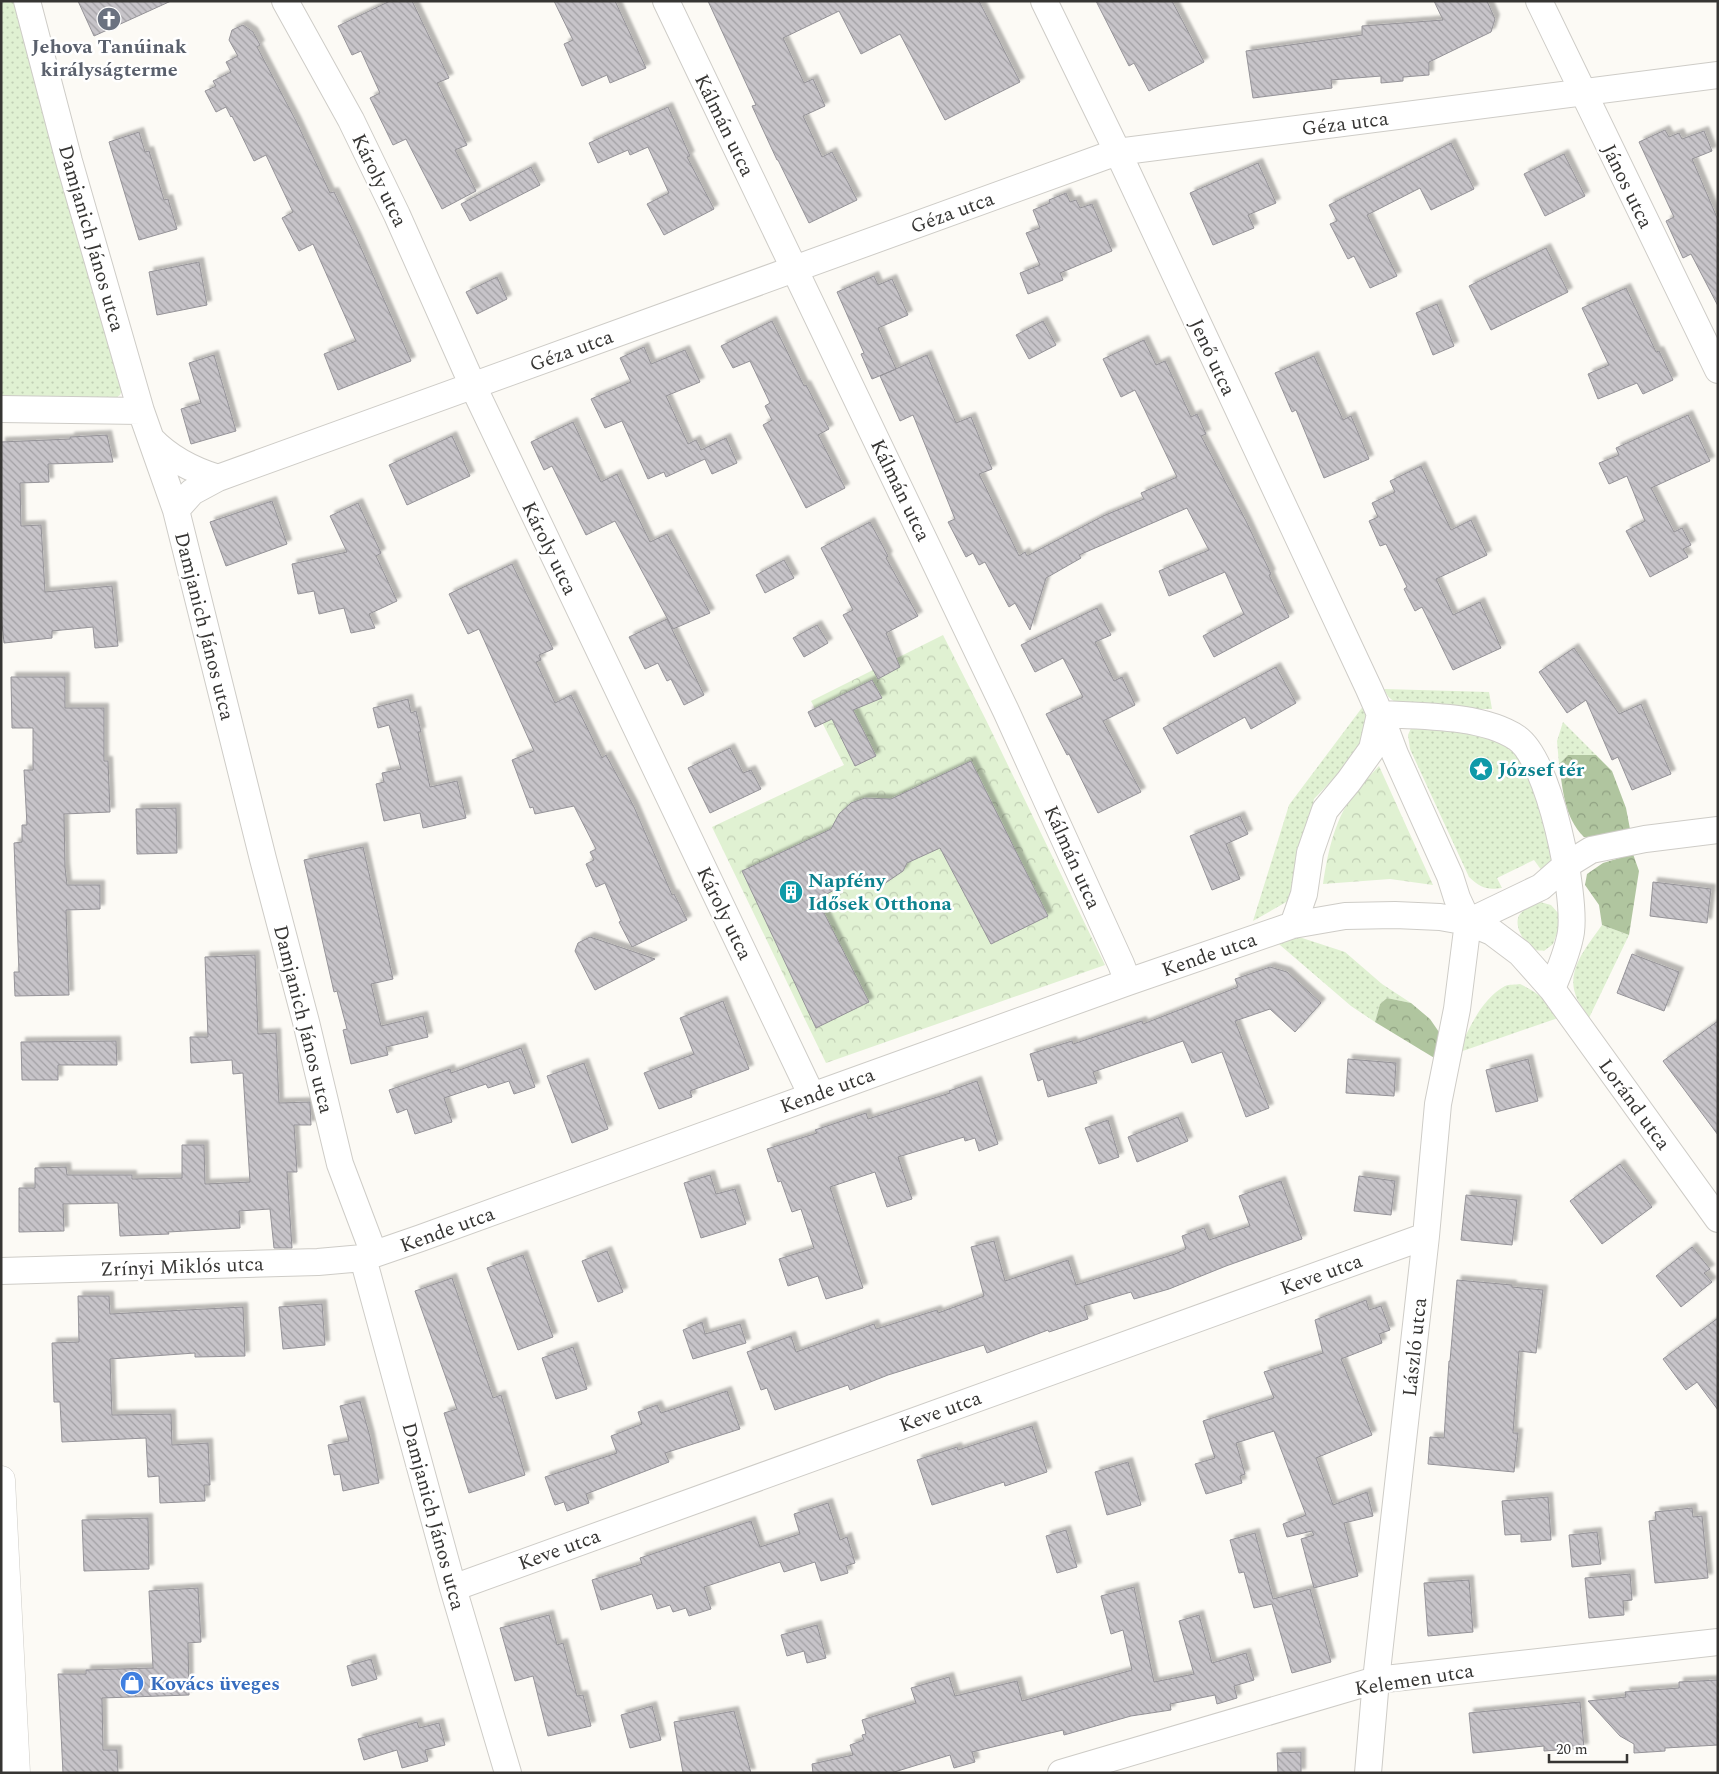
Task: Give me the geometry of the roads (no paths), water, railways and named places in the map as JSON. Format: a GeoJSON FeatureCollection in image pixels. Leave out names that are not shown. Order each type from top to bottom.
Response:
{"type":"FeatureCollection","features":[{"type":"Feature","properties":{"kind":"street","name":"Damjanich János utca"},"geometry":{"type":"LineString","coordinates":[[27,1],[69,161],[141,411],[176,510],[262,859],[306,1022],[340,1164],[369,1256],[453,1588],[508,1773]]}},
{"type":"Feature","properties":{"kind":"street","name":"Károly utca"},"geometry":{"type":"LineString","coordinates":[[285,1],[355,128],[397,215],[473,386],[812,1096]]}},
{"type":"Feature","properties":{"kind":"street","name":"Kálmán utca"},"geometry":{"type":"LineString","coordinates":[[666,1],[1006,711],[1128,982]]}},
{"type":"Feature","properties":{"kind":"street","name":"Jenő utca"},"geometry":{"type":"LineString","coordinates":[[1044,1],[1117,152],[1380,714]]}},
{"type":"Feature","properties":{"kind":"street","name":"János utca"},"geometry":{"type":"LineString","coordinates":[[1539,1],[1718,370]]}},
{"type":"Feature","properties":{"kind":"street","name":"Géza utca"},"geometry":{"type":"LineString","coordinates":[[176,510],[192,492],[218,478],[1117,152],[1718,75]]}},
{"type":"Feature","properties":{"kind":"street"},"geometry":{"type":"LineString","coordinates":[[1,409],[141,411]]}},
{"type":"Feature","properties":{"kind":"street"},"geometry":{"type":"LineString","coordinates":[[151,439],[159,448],[178,461],[198,472],[218,478]]}},
{"type":"Feature","properties":{"kind":"street"},"geometry":{"type":"LineString","coordinates":[[1380,714],[1473,721],[1518,739],[1534,759],[1558,824],[1571,910],[1571,932],[1552,989],[1520,953],[1492,932],[1468,922],[1440,917],[1395,915],[1345,916],[1293,925],[1304,894],[1310,852],[1325,810],[1372,749],[1380,714]]}},
{"type":"Feature","properties":{"kind":"street"},"geometry":{"type":"LineString","coordinates":[[1380,714],[1395,754],[1450,876],[1468,922]]}},
{"type":"Feature","properties":{"kind":"street"},"geometry":{"type":"LineString","coordinates":[[1468,922],[1541,887],[1565,866],[1591,850],[1646,839],[1718,830]]}},
{"type":"Feature","properties":{"kind":"street","name":"László utca"},"geometry":{"type":"LineString","coordinates":[[1368,1773],[1376,1680],[1426,1236],[1438,1104],[1457,1009],[1468,922]]}},
{"type":"Feature","properties":{"kind":"street","name":"Kende utca"},"geometry":{"type":"LineString","coordinates":[[369,1256],[1128,982],[1293,925]]}},
{"type":"Feature","properties":{"kind":"street","name":"Loránd utca"},"geometry":{"type":"LineString","coordinates":[[1552,989],[1718,1219]]}},
{"type":"Feature","properties":{"kind":"street","name":"Keve utca"},"geometry":{"type":"LineString","coordinates":[[453,1588],[1426,1236]]}},
{"type":"Feature","properties":{"kind":"street","name":"Zrínyi Miklós utca"},"geometry":{"type":"LineString","coordinates":[[1,1271],[318,1262],[369,1256]]}},
{"type":"Feature","properties":{"kind":"street"},"geometry":{"type":"LineString","coordinates":[[1,1480],[16,1773]]}},
{"type":"Feature","properties":{"kind":"street","name":"Kelemen utca"},"geometry":{"type":"LineString","coordinates":[[1061,1773],[1376,1680],[1718,1642]]}},
{"type":"Feature","properties":{"kind":"place","name":"Jehova Tanúinak királyságterme"},"geometry":{"type":"Point","coordinates":[109,19]}},
{"type":"Feature","properties":{"kind":"place","name":"József tér"},"geometry":{"type":"Point","coordinates":[1481,769]}},
{"type":"Feature","properties":{"kind":"place","name":"Napfény Idősek Otthona"},"geometry":{"type":"Point","coordinates":[791,892]}},
{"type":"Feature","properties":{"kind":"place","name":"Kovács üveges"},"geometry":{"type":"Point","coordinates":[132,1683]}}]}
